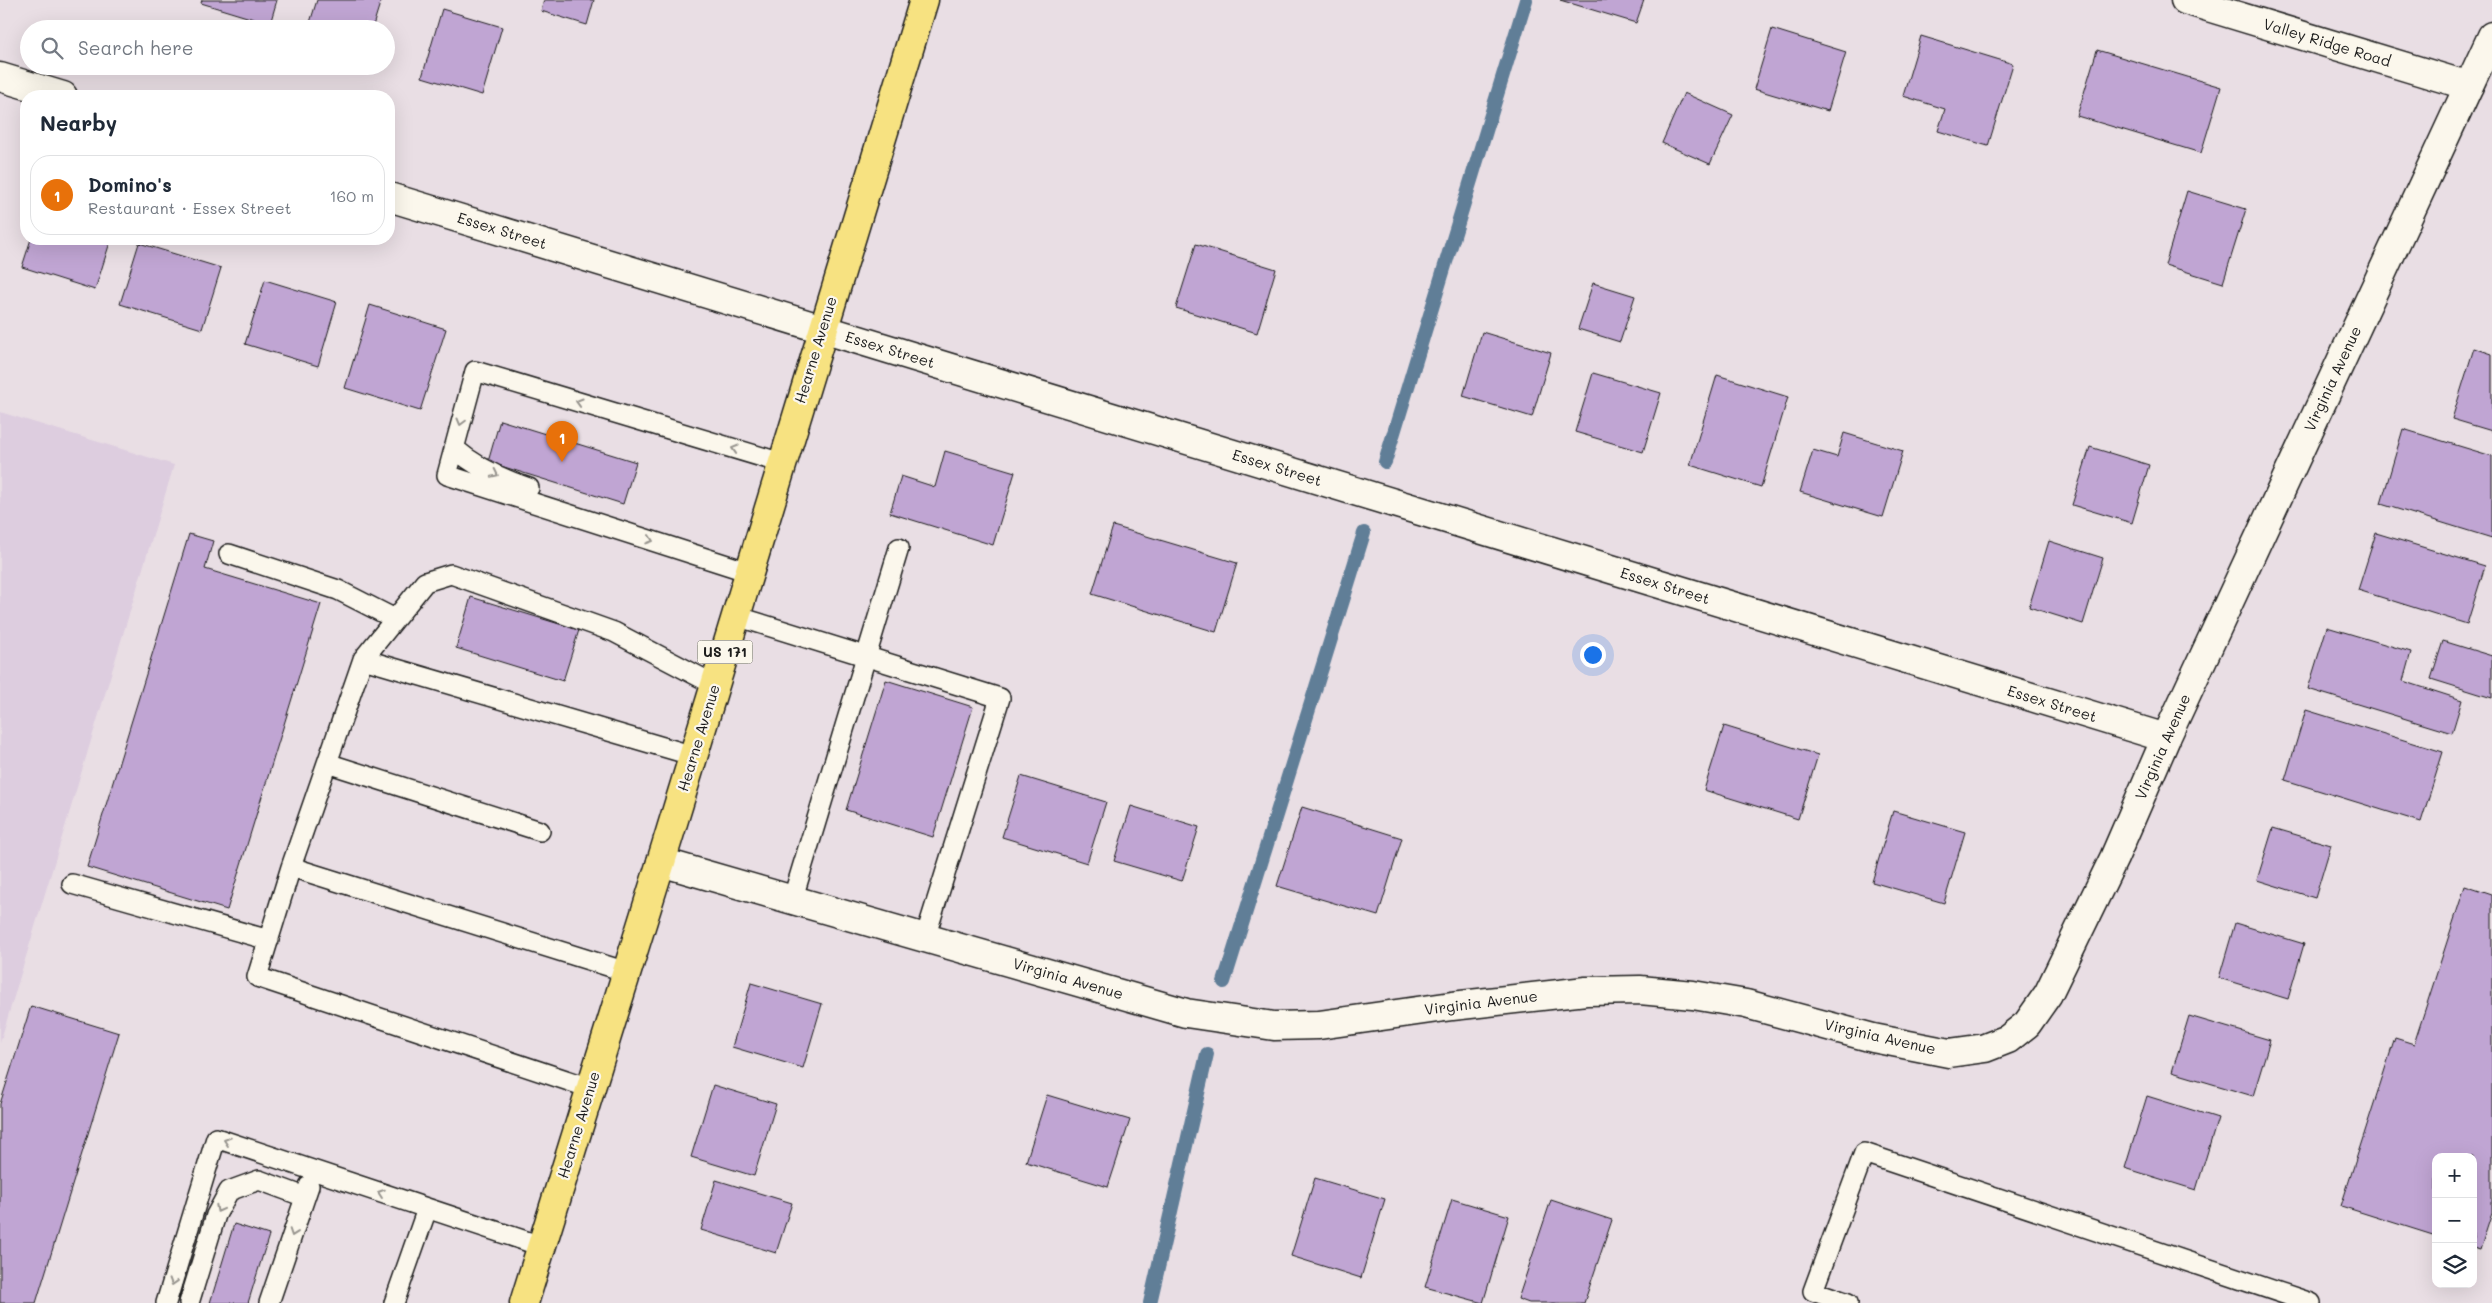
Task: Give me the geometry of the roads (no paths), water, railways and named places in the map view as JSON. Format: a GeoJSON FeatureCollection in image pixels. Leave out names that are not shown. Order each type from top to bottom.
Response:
{"type":"FeatureCollection","features":[{"type":"Feature","properties":{"kind":"main road","name":"Hearne Avenue"},"geometry":{"type":"LineString","coordinates":[[524,1303],[694,756],[822,330],[924,0]]}},
{"type":"Feature","properties":{"kind":"street","name":"Valley Ridge Road"},"geometry":{"type":"LineString","coordinates":[[2185,0],[2469,86]]}},
{"type":"Feature","properties":{"kind":"street","name":"Virginia Avenue"},"geometry":{"type":"LineString","coordinates":[[661,862],[792,901],[1186,1012],[1274,1026],[1319,1025],[1452,1006],[1586,991],[1640,990],[1693,995],[1746,1004],[1873,1038],[1949,1053],[1985,1048],[2008,1038],[2026,1024],[2048,994],[2114,858],[2166,738],[2492,36]]}},
{"type":"Feature","properties":{"kind":"street"},"geometry":{"type":"LineString","coordinates":[[0,77],[43,90]]}},
{"type":"Feature","properties":{"kind":"street","name":"Essex Street"},"geometry":{"type":"LineString","coordinates":[[395,198],[822,330],[2166,738]]}},
{"type":"Feature","properties":{"kind":"lane"},"geometry":{"type":"LineString","coordinates":[[749,572],[447,475],[475,371],[782,463]]}},
{"type":"Feature","properties":{"kind":"lane"},"geometry":{"type":"LineString","coordinates":[[792,901],[899,548]]}},
{"type":"Feature","properties":{"kind":"lane"},"geometry":{"type":"LineString","coordinates":[[229,554],[338,590],[395,619]]}},
{"type":"Feature","properties":{"kind":"lane"},"geometry":{"type":"LineString","coordinates":[[590,1088],[257,977],[291,867],[363,659],[425,582],[451,574],[614,632],[715,685]]}},
{"type":"Feature","properties":{"kind":"lane"},"geometry":{"type":"LineString","coordinates":[[736,616],[866,658],[1000,698],[925,938]]}},
{"type":"Feature","properties":{"kind":"lane"},"geometry":{"type":"LineString","coordinates":[[363,659],[694,756]]}},
{"type":"Feature","properties":{"kind":"lane"},"geometry":{"type":"LineString","coordinates":[[327,763],[540,831]]}},
{"type":"Feature","properties":{"kind":"lane"},"geometry":{"type":"LineString","coordinates":[[291,867],[627,972]]}},
{"type":"Feature","properties":{"kind":"lane"},"geometry":{"type":"LineString","coordinates":[[72,884],[269,940]]}},
{"type":"Feature","properties":{"kind":"lane"},"geometry":{"type":"LineString","coordinates":[[166,1303],[216,1138],[541,1246]]}},
{"type":"Feature","properties":{"kind":"lane"},"geometry":{"type":"LineString","coordinates":[[1848,1303],[1814,1291],[1864,1153],[2311,1303]]}},
{"type":"Feature","properties":{"kind":"lane"},"geometry":{"type":"LineString","coordinates":[[269,1303],[314,1170]]}},
{"type":"Feature","properties":{"kind":"lane"},"geometry":{"type":"LineString","coordinates":[[189,1303],[216,1215],[229,1191],[259,1180],[305,1196]]}},
{"type":"Feature","properties":{"kind":"lane"},"geometry":{"type":"LineString","coordinates":[[394,1303],[427,1209]]}},
{"type":"Feature","properties":{"kind":"waterway"},"geometry":{"type":"LineString","coordinates":[[1385,462],[1526,0]]}},
{"type":"Feature","properties":{"kind":"waterway"},"geometry":{"type":"LineString","coordinates":[[1224,982],[1364,533]]}},
{"type":"Feature","properties":{"kind":"waterway"},"geometry":{"type":"LineString","coordinates":[[1150,1303],[1207,1054]]}},
{"type":"Feature","properties":{"kind":"place","name":"Domino's"},"geometry":{"type":"Point","coordinates":[562,462]}}]}
